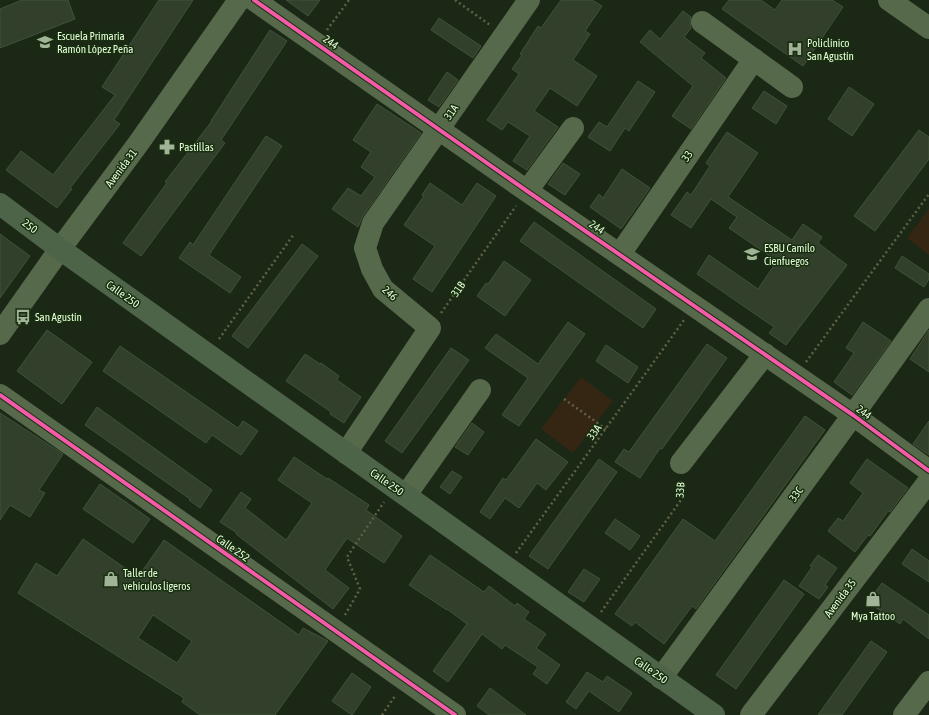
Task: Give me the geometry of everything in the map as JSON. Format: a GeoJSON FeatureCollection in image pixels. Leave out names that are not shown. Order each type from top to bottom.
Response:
{"type":"FeatureCollection","features":[{"type":"Feature","properties":{"kind":"main road","name":"250"},"geometry":{"type":"LineString","coordinates":[[0,204],[60,249]]}},
{"type":"Feature","properties":{"kind":"main road","name":"Calle 250"},"geometry":{"type":"LineString","coordinates":[[60,249],[714,715]]}},
{"type":"Feature","properties":{"kind":"street","name":"Avenida 31"},"geometry":{"type":"LineString","coordinates":[[0,334],[60,249],[138,144],[239,0]]}},
{"type":"Feature","properties":{"kind":"street","name":"244"},"geometry":{"type":"LineString","coordinates":[[254,0],[527,191],[796,375],[929,471]]}},
{"type":"Feature","properties":{"kind":"street","name":"31A"},"geometry":{"type":"LineString","coordinates":[[365,248],[373,223],[529,0]]}},
{"type":"Feature","properties":{"kind":"street"},"geometry":{"type":"LineString","coordinates":[[889,0],[929,28]]}},
{"type":"Feature","properties":{"kind":"street"},"geometry":{"type":"LineString","coordinates":[[702,22],[792,87]]}},
{"type":"Feature","properties":{"kind":"street","name":"33"},"geometry":{"type":"LineString","coordinates":[[620,254],[754,59]]}},
{"type":"Feature","properties":{"kind":"street"},"geometry":{"type":"LineString","coordinates":[[527,191],[572,128]]}},
{"type":"Feature","properties":{"kind":"street","name":"246"},"geometry":{"type":"LineString","coordinates":[[365,248],[372,269],[383,289],[430,328]]}},
{"type":"Feature","properties":{"kind":"street","name":"33C"},"geometry":{"type":"LineString","coordinates":[[661,678],[929,309]]}},
{"type":"Feature","properties":{"kind":"street"},"geometry":{"type":"LineString","coordinates":[[346,453],[430,328]]}},
{"type":"Feature","properties":{"kind":"street"},"geometry":{"type":"LineString","coordinates":[[681,463],[765,354]]}},
{"type":"Feature","properties":{"kind":"street"},"geometry":{"type":"LineString","coordinates":[[400,491],[480,390]]}},
{"type":"Feature","properties":{"kind":"street","name":"Calle 252"},"geometry":{"type":"LineString","coordinates":[[0,395],[455,715]]}},
{"type":"Feature","properties":{"kind":"street","name":"Avenida 35"},"geometry":{"type":"LineString","coordinates":[[751,715],[929,482]]}},
{"type":"Feature","properties":{"kind":"street"},"geometry":{"type":"LineString","coordinates":[[904,715],[929,682]]}},
{"type":"Feature","properties":{"kind":"path"},"geometry":{"type":"LineString","coordinates":[[317,43],[349,0]]}},
{"type":"Feature","properties":{"kind":"path"},"geometry":{"type":"LineString","coordinates":[[455,0],[504,36]]}},
{"type":"Feature","properties":{"kind":"path"},"geometry":{"type":"LineString","coordinates":[[796,375],[929,194]]}},
{"type":"Feature","properties":{"kind":"path"},"geometry":{"type":"LineString","coordinates":[[208,354],[294,234]]}},
{"type":"Feature","properties":{"kind":"path"},"geometry":{"type":"LineString","coordinates":[[564,399],[606,429]]}},
{"type":"Feature","properties":{"kind":"path"},"geometry":{"type":"LineString","coordinates":[[335,631],[360,590],[347,557],[400,491]]}},
{"type":"Feature","properties":{"kind":"path"},"geometry":{"type":"LineString","coordinates":[[382,715],[406,681]]}},
{"type":"Feature","properties":{"kind":"shaded area"},"geometry":{"type":"Polygon","coordinates":[[[929,209],[929,255],[907,238],[929,209]]]}},
{"type":"Feature","properties":{"kind":"shaded area"},"geometry":{"type":"Polygon","coordinates":[[[581,377],[613,401],[573,453],[541,429],[581,377]]]}},
{"type":"Feature","properties":{"kind":"building"},"geometry":{"type":"Polygon","coordinates":[[[22,0],[68,0],[75,19],[0,48],[0,9],[22,0]]]}},
{"type":"Feature","properties":{"kind":"building"},"geometry":{"type":"Polygon","coordinates":[[[159,0],[193,0],[114,120],[120,124],[70,188],[72,189],[57,208],[6,170],[21,151],[53,175],[115,95],[102,87],[159,0]]]}},
{"type":"Feature","properties":{"kind":"building"},"geometry":{"type":"Polygon","coordinates":[[[286,0],[320,0],[308,16],[286,0]]]}},
{"type":"Feature","properties":{"kind":"building"},"geometry":{"type":"Polygon","coordinates":[[[561,0],[592,0],[602,6],[585,31],[590,34],[573,60],[597,76],[577,106],[550,88],[534,111],[558,127],[527,170],[513,161],[530,136],[508,122],[502,130],[487,120],[519,74],[512,69],[522,55],[520,54],[538,26],[541,28],[561,0]]]}},
{"type":"Feature","properties":{"kind":"building"},"geometry":{"type":"Polygon","coordinates":[[[729,0],[761,0],[775,10],[782,0],[832,0],[843,7],[803,66],[722,9],[729,0]]]}},
{"type":"Feature","properties":{"kind":"building"},"geometry":{"type":"Polygon","coordinates":[[[683,11],[691,17],[691,28],[684,37],[705,53],[701,58],[726,78],[691,129],[672,116],[693,86],[640,42],[650,30],[660,39],[683,11]]]}},
{"type":"Feature","properties":{"kind":"building"},"geometry":{"type":"Polygon","coordinates":[[[439,18],[481,46],[473,58],[431,30],[439,18]]]}},
{"type":"Feature","properties":{"kind":"building"},"geometry":{"type":"Polygon","coordinates":[[[270,30],[287,41],[221,140],[225,143],[141,256],[123,243],[167,183],[165,182],[212,121],[270,30]]]}},
{"type":"Feature","properties":{"kind":"building"},"geometry":{"type":"Polygon","coordinates":[[[447,72],[458,80],[439,107],[428,100],[447,72]]]}},
{"type":"Feature","properties":{"kind":"building"},"geometry":{"type":"Polygon","coordinates":[[[638,81],[655,92],[629,131],[625,128],[610,151],[588,137],[599,122],[607,127],[638,81]]]}},
{"type":"Feature","properties":{"kind":"building"},"geometry":{"type":"Polygon","coordinates":[[[849,87],[874,104],[852,136],[828,119],[849,87]]]}},
{"type":"Feature","properties":{"kind":"building"},"geometry":{"type":"Polygon","coordinates":[[[764,91],[787,106],[776,124],[752,108],[764,91]]]}},
{"type":"Feature","properties":{"kind":"building"},"geometry":{"type":"Polygon","coordinates":[[[377,104],[421,133],[363,216],[358,227],[332,209],[348,188],[361,196],[375,177],[361,167],[371,152],[353,140],[377,104]]]}},
{"type":"Feature","properties":{"kind":"building"},"geometry":{"type":"Polygon","coordinates":[[[919,130],[929,137],[929,159],[875,231],[854,216],[919,130]]]}},
{"type":"Feature","properties":{"kind":"building"},"geometry":{"type":"Polygon","coordinates":[[[727,132],[758,153],[728,197],[792,240],[803,224],[822,237],[818,243],[847,265],[786,345],[769,333],[774,327],[697,274],[709,255],[758,289],[777,261],[729,228],[737,217],[711,199],[691,228],[671,215],[687,192],[691,195],[710,166],[706,163],[727,132]]]}},
{"type":"Feature","properties":{"kind":"building"},"geometry":{"type":"Polygon","coordinates":[[[266,136],[282,146],[209,255],[241,277],[230,293],[179,258],[190,242],[193,245],[266,136]]]}},
{"type":"Feature","properties":{"kind":"building"},"geometry":{"type":"Polygon","coordinates":[[[563,163],[580,174],[565,195],[548,184],[563,163]]]}},
{"type":"Feature","properties":{"kind":"building"},"geometry":{"type":"Polygon","coordinates":[[[622,169],[650,188],[621,229],[590,207],[599,194],[603,198],[622,169]]]}},
{"type":"Feature","properties":{"kind":"building"},"geometry":{"type":"Polygon","coordinates":[[[430,183],[462,205],[477,183],[496,196],[432,292],[413,279],[435,246],[404,225],[424,196],[422,195],[430,183]]]}},
{"type":"Feature","properties":{"kind":"building"},"geometry":{"type":"Polygon","coordinates":[[[534,222],[656,309],[643,328],[520,241],[534,222]]]}},
{"type":"Feature","properties":{"kind":"building"},"geometry":{"type":"Polygon","coordinates":[[[0,234],[30,256],[0,298],[0,234]]]}},
{"type":"Feature","properties":{"kind":"building"},"geometry":{"type":"Polygon","coordinates":[[[302,244],[318,256],[248,348],[232,336],[302,244]]]}},
{"type":"Feature","properties":{"kind":"building"},"geometry":{"type":"Polygon","coordinates":[[[902,256],[929,274],[929,279],[924,287],[895,268],[902,256]]]}},
{"type":"Feature","properties":{"kind":"building"},"geometry":{"type":"Polygon","coordinates":[[[504,261],[531,280],[505,316],[477,296],[486,283],[488,284],[504,261]]]}},
{"type":"Feature","properties":{"kind":"building"},"geometry":{"type":"Polygon","coordinates":[[[568,322],[585,334],[519,426],[502,415],[528,378],[485,348],[496,334],[538,364],[568,322]]]}},
{"type":"Feature","properties":{"kind":"building"},"geometry":{"type":"Polygon","coordinates":[[[863,322],[891,341],[852,395],[834,382],[854,353],[846,348],[863,322]]]}},
{"type":"Feature","properties":{"kind":"building"},"geometry":{"type":"Polygon","coordinates":[[[47,330],[92,362],[62,404],[17,371],[47,330]]]}},
{"type":"Feature","properties":{"kind":"building"},"geometry":{"type":"Polygon","coordinates":[[[929,330],[929,372],[910,359],[929,330]]]}},
{"type":"Feature","properties":{"kind":"building"},"geometry":{"type":"Polygon","coordinates":[[[707,344],[727,358],[662,449],[660,448],[640,478],[615,462],[624,449],[629,452],[707,344]]]}},
{"type":"Feature","properties":{"kind":"building"},"geometry":{"type":"Polygon","coordinates":[[[606,345],[638,367],[628,383],[596,361],[606,345]]]}},
{"type":"Feature","properties":{"kind":"building"},"geometry":{"type":"Polygon","coordinates":[[[120,346],[238,428],[243,421],[258,431],[241,455],[212,435],[206,443],[103,371],[120,346]]]}},
{"type":"Feature","properties":{"kind":"building"},"geometry":{"type":"Polygon","coordinates":[[[451,348],[469,360],[402,453],[385,441],[451,348]]]}},
{"type":"Feature","properties":{"kind":"building"},"geometry":{"type":"Polygon","coordinates":[[[305,354],[339,376],[337,380],[361,397],[344,423],[330,414],[331,412],[286,381],[305,354]]]}},
{"type":"Feature","properties":{"kind":"building"},"geometry":{"type":"Polygon","coordinates":[[[97,407],[212,490],[200,508],[189,500],[190,499],[85,425],[97,407]]]}},
{"type":"Feature","properties":{"kind":"building"},"geometry":{"type":"Polygon","coordinates":[[[0,413],[63,454],[39,490],[45,493],[30,517],[10,505],[0,520],[0,413]]]}},
{"type":"Feature","properties":{"kind":"building"},"geometry":{"type":"Polygon","coordinates":[[[805,416],[825,430],[696,609],[692,606],[664,644],[635,622],[632,626],[615,614],[683,519],[715,541],[805,416]]]}},
{"type":"Feature","properties":{"kind":"building"},"geometry":{"type":"Polygon","coordinates":[[[929,421],[929,455],[913,444],[929,421]]]}},
{"type":"Feature","properties":{"kind":"building"},"geometry":{"type":"Polygon","coordinates":[[[472,423],[484,432],[468,455],[455,447],[472,423]]]}},
{"type":"Feature","properties":{"kind":"building"},"geometry":{"type":"Polygon","coordinates":[[[536,439],[568,462],[546,490],[537,483],[519,508],[505,498],[490,519],[480,512],[503,478],[506,480],[536,439]]]}},
{"type":"Feature","properties":{"kind":"building"},"geometry":{"type":"Polygon","coordinates":[[[294,457],[369,505],[366,510],[402,536],[384,563],[347,538],[325,570],[349,588],[333,609],[236,534],[237,533],[220,522],[241,492],[251,499],[245,508],[286,540],[312,503],[278,480],[294,457]]]}},
{"type":"Feature","properties":{"kind":"building"},"geometry":{"type":"Polygon","coordinates":[[[599,459],[617,472],[548,569],[529,556],[599,459]]]}},
{"type":"Feature","properties":{"kind":"building"},"geometry":{"type":"Polygon","coordinates":[[[867,459],[908,488],[890,512],[888,511],[870,536],[868,535],[855,552],[828,531],[838,518],[843,521],[863,493],[850,483],[867,459]]]}},
{"type":"Feature","properties":{"kind":"building"},"geometry":{"type":"Polygon","coordinates":[[[452,471],[462,477],[450,494],[440,487],[452,471]]]}},
{"type":"Feature","properties":{"kind":"building"},"geometry":{"type":"Polygon","coordinates":[[[100,484],[150,519],[133,543],[83,509],[100,484]]]}},
{"type":"Feature","properties":{"kind":"building"},"geometry":{"type":"Polygon","coordinates":[[[615,519],[640,536],[630,550],[605,533],[615,519]]]}},
{"type":"Feature","properties":{"kind":"building"},"geometry":{"type":"Polygon","coordinates":[[[83,539],[138,577],[164,540],[299,635],[303,628],[328,641],[275,715],[200,715],[182,702],[184,698],[18,593],[36,563],[57,576],[83,539]],[[153,615],[138,638],[177,663],[192,641],[153,615]]]}},
{"type":"Feature","properties":{"kind":"building"},"geometry":{"type":"Polygon","coordinates":[[[912,549],[929,561],[929,582],[902,564],[912,549]]]}},
{"type":"Feature","properties":{"kind":"building"},"geometry":{"type":"Polygon","coordinates":[[[430,555],[484,592],[489,586],[515,606],[517,603],[529,612],[524,619],[546,634],[536,648],[560,665],[547,684],[533,674],[538,667],[505,645],[502,649],[482,634],[448,682],[433,671],[467,624],[447,609],[409,585],[430,555]]]}},
{"type":"Feature","properties":{"kind":"building"},"geometry":{"type":"Polygon","coordinates":[[[818,555],[837,568],[825,585],[828,587],[819,599],[799,586],[818,555]]]}},
{"type":"Feature","properties":{"kind":"building"},"geometry":{"type":"Polygon","coordinates":[[[584,569],[600,579],[584,602],[568,592],[584,569]]]}},
{"type":"Feature","properties":{"kind":"building"},"geometry":{"type":"Polygon","coordinates":[[[784,580],[804,594],[736,689],[716,675],[784,580]]]}},
{"type":"Feature","properties":{"kind":"building"},"geometry":{"type":"Polygon","coordinates":[[[882,583],[929,615],[929,639],[903,619],[900,624],[868,602],[882,583]]]}},
{"type":"Feature","properties":{"kind":"building"},"geometry":{"type":"Polygon","coordinates":[[[871,641],[887,652],[842,715],[818,715],[871,641]]]}},
{"type":"Feature","properties":{"kind":"building"},"geometry":{"type":"Polygon","coordinates":[[[587,672],[603,682],[607,676],[632,693],[619,712],[589,691],[576,709],[566,702],[587,672]]]}},
{"type":"Feature","properties":{"kind":"building"},"geometry":{"type":"Polygon","coordinates":[[[352,673],[371,687],[352,715],[332,701],[352,673]]]}},
{"type":"Feature","properties":{"kind":"building"},"geometry":{"type":"Polygon","coordinates":[[[490,688],[526,715],[489,715],[477,706],[490,688]]]}},
{"type":"Feature","properties":{"kind":"cycle path"},"geometry":{"type":"LineString","coordinates":[[254,0],[527,191],[853,415],[929,471]]}},
{"type":"Feature","properties":{"kind":"cycle path"},"geometry":{"type":"LineString","coordinates":[[0,395],[455,715]]}},
{"type":"Feature","properties":{"kind":"place","name":"Escuela Primaria Ramón López Peña"},"geometry":{"type":"Point","coordinates":[45,42]}},
{"type":"Feature","properties":{"kind":"place","name":"Policlínico San Agustín"},"geometry":{"type":"Point","coordinates":[795,49]}},
{"type":"Feature","properties":{"kind":"place","name":"Pastillas"},"geometry":{"type":"Point","coordinates":[167,147]}},
{"type":"Feature","properties":{"kind":"place","name":"ESBU Camilo Cienfuegos"},"geometry":{"type":"Point","coordinates":[752,254]}},
{"type":"Feature","properties":{"kind":"place","name":"San Agustín"},"geometry":{"type":"Point","coordinates":[23,317]}},
{"type":"Feature","properties":{"kind":"place","name":"Taller de vehículos ligeros"},"geometry":{"type":"Point","coordinates":[111,579]}},
{"type":"Feature","properties":{"kind":"place","name":"Mya Tattoo"},"geometry":{"type":"Point","coordinates":[873,599]}}]}
